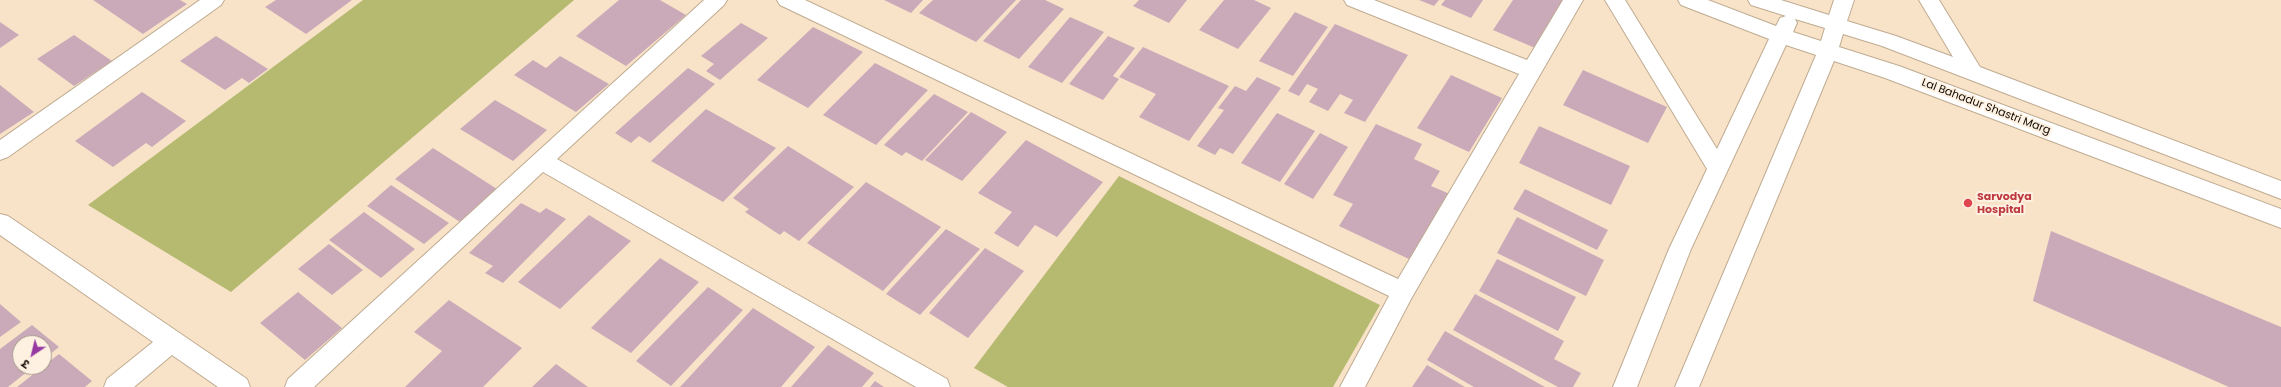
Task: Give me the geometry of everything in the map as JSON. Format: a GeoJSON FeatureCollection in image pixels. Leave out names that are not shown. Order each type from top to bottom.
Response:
{"type":"FeatureCollection","features":[{"type":"Feature","properties":{"kind":"street"},"geometry":{"type":"LineString","coordinates":[[0,151],[214,0]]}},
{"type":"Feature","properties":{"kind":"street"},"geometry":{"type":"LineString","coordinates":[[297,387],[541,160],[717,0]]}},
{"type":"Feature","properties":{"kind":"street"},"geometry":{"type":"LineString","coordinates":[[787,0],[1402,292]]}},
{"type":"Feature","properties":{"kind":"street"},"geometry":{"type":"LineString","coordinates":[[1354,0],[1533,71]]}},
{"type":"Feature","properties":{"kind":"street"},"geometry":{"type":"LineString","coordinates":[[1352,387],[1402,292],[1533,71],[1573,0]]}},
{"type":"Feature","properties":{"kind":"street"},"geometry":{"type":"LineString","coordinates":[[1615,0],[1718,169]]}},
{"type":"Feature","properties":{"kind":"street","name":"Lal Bahadur Shastri Marg"},"geometry":{"type":"LineString","coordinates":[[1688,0],[1781,36],[1892,72],[2281,219]]}},
{"type":"Feature","properties":{"kind":"street"},"geometry":{"type":"LineString","coordinates":[[1758,0],[1795,6],[1837,25],[1889,41],[2281,190]]}},
{"type":"Feature","properties":{"kind":"street"},"geometry":{"type":"LineString","coordinates":[[1687,387],[1828,51],[1844,0]]}},
{"type":"Feature","properties":{"kind":"street"},"geometry":{"type":"LineString","coordinates":[[1929,0],[1973,73]]}},
{"type":"Feature","properties":{"kind":"street"},"geometry":{"type":"LineString","coordinates":[[1625,387],[1680,249],[1795,6]]}},
{"type":"Feature","properties":{"kind":"street"},"geometry":{"type":"LineString","coordinates":[[541,160],[938,387]]}},
{"type":"Feature","properties":{"kind":"street"},"geometry":{"type":"LineString","coordinates":[[0,223],[172,340],[238,387]]}},
{"type":"Feature","properties":{"kind":"street"},"geometry":{"type":"LineString","coordinates":[[116,387],[172,340]]}},
{"type":"Feature","properties":{"kind":"green space"},"geometry":{"type":"Polygon","coordinates":[[[363,0],[574,0],[231,292],[88,205],[363,0]]]}},
{"type":"Feature","properties":{"kind":"green space"},"geometry":{"type":"Polygon","coordinates":[[[1119,176],[1380,305],[1333,387],[1008,387],[974,368],[1119,176]]]}},
{"type":"Feature","properties":{"kind":"building"},"geometry":{"type":"Polygon","coordinates":[[[93,0],[180,0],[187,4],[143,34],[93,0]]]}},
{"type":"Feature","properties":{"kind":"building"},"geometry":{"type":"Polygon","coordinates":[[[276,0],[352,0],[306,34],[265,7],[276,0]]]}},
{"type":"Feature","properties":{"kind":"building"},"geometry":{"type":"Polygon","coordinates":[[[619,0],[660,0],[686,15],[626,66],[576,36],[619,0]]]}},
{"type":"Feature","properties":{"kind":"building"},"geometry":{"type":"Polygon","coordinates":[[[884,0],[923,0],[911,13],[884,0]]]}},
{"type":"Feature","properties":{"kind":"building"},"geometry":{"type":"Polygon","coordinates":[[[933,0],[1016,0],[976,42],[919,13],[933,0]]]}},
{"type":"Feature","properties":{"kind":"building"},"geometry":{"type":"Polygon","coordinates":[[[1021,0],[1045,0],[1064,9],[1019,59],[983,41],[1021,0]]]}},
{"type":"Feature","properties":{"kind":"building"},"geometry":{"type":"Polygon","coordinates":[[[1139,0],[1187,0],[1169,23],[1133,6],[1139,0]]]}},
{"type":"Feature","properties":{"kind":"building"},"geometry":{"type":"Polygon","coordinates":[[[1224,0],[1254,0],[1271,8],[1238,49],[1199,30],[1224,0]]]}},
{"type":"Feature","properties":{"kind":"building"},"geometry":{"type":"Polygon","coordinates":[[[1419,0],[1439,0],[1434,6],[1419,0]]]}},
{"type":"Feature","properties":{"kind":"building"},"geometry":{"type":"Polygon","coordinates":[[[1445,0],[1483,0],[1471,18],[1441,5],[1445,0]]]}},
{"type":"Feature","properties":{"kind":"building"},"geometry":{"type":"Polygon","coordinates":[[[1513,0],[1565,0],[1535,48],[1493,30],[1513,0]]]}},
{"type":"Feature","properties":{"kind":"building"},"geometry":{"type":"Polygon","coordinates":[[[1295,12],[1328,27],[1293,76],[1259,61],[1295,12]]]}},
{"type":"Feature","properties":{"kind":"building"},"geometry":{"type":"Polygon","coordinates":[[[1070,17],[1104,32],[1062,83],[1028,67],[1070,17]]]}},
{"type":"Feature","properties":{"kind":"building"},"geometry":{"type":"Polygon","coordinates":[[[0,22],[19,35],[0,48],[0,22]]]}},
{"type":"Feature","properties":{"kind":"building"},"geometry":{"type":"Polygon","coordinates":[[[741,23],[768,38],[720,80],[706,71],[714,64],[701,56],[741,23]]]}},
{"type":"Feature","properties":{"kind":"building"},"geometry":{"type":"Polygon","coordinates":[[[1335,24],[1408,55],[1365,122],[1344,113],[1353,100],[1340,94],[1328,111],[1309,102],[1318,89],[1307,84],[1299,96],[1288,91],[1335,24]]]}},
{"type":"Feature","properties":{"kind":"building"},"geometry":{"type":"Polygon","coordinates":[[[813,27],[863,52],[808,108],[757,80],[813,27]]]}},
{"type":"Feature","properties":{"kind":"building"},"geometry":{"type":"Polygon","coordinates":[[[74,35],[112,61],[74,86],[37,59],[74,35]]]}},
{"type":"Feature","properties":{"kind":"building"},"geometry":{"type":"Polygon","coordinates":[[[216,36],[268,69],[249,83],[242,78],[225,90],[180,61],[216,36]]]}},
{"type":"Feature","properties":{"kind":"building"},"geometry":{"type":"Polygon","coordinates":[[[1108,36],[1135,48],[1113,76],[1119,79],[1103,100],[1069,84],[1108,36]]]}},
{"type":"Feature","properties":{"kind":"building"},"geometry":{"type":"Polygon","coordinates":[[[1143,47],[1229,86],[1189,141],[1139,117],[1156,94],[1119,77],[1143,47]]]}},
{"type":"Feature","properties":{"kind":"building"},"geometry":{"type":"Polygon","coordinates":[[[560,56],[609,84],[576,112],[514,75],[533,60],[546,68],[560,56]]]}},
{"type":"Feature","properties":{"kind":"building"},"geometry":{"type":"Polygon","coordinates":[[[875,63],[928,90],[876,145],[823,115],[875,63]]]}},
{"type":"Feature","properties":{"kind":"building"},"geometry":{"type":"Polygon","coordinates":[[[688,68],[715,84],[650,143],[639,136],[631,143],[615,133],[688,68]]]}},
{"type":"Feature","properties":{"kind":"building"},"geometry":{"type":"Polygon","coordinates":[[[1583,70],[1667,107],[1648,143],[1563,105],[1583,70]]]}},
{"type":"Feature","properties":{"kind":"building"},"geometry":{"type":"Polygon","coordinates":[[[1451,75],[1502,98],[1469,152],[1417,128],[1451,75]]]}},
{"type":"Feature","properties":{"kind":"building"},"geometry":{"type":"Polygon","coordinates":[[[1257,77],[1281,88],[1233,154],[1220,148],[1215,155],[1197,146],[1224,110],[1218,108],[1235,86],[1246,91],[1257,77]]]}},
{"type":"Feature","properties":{"kind":"building"},"geometry":{"type":"Polygon","coordinates":[[[0,85],[34,112],[0,134],[0,85]]]}},
{"type":"Feature","properties":{"kind":"building"},"geometry":{"type":"Polygon","coordinates":[[[142,92],[186,121],[152,147],[146,143],[113,167],[75,141],[142,92]]]}},
{"type":"Feature","properties":{"kind":"building"},"geometry":{"type":"Polygon","coordinates":[[[934,94],[968,112],[922,161],[906,152],[902,156],[884,145],[934,94]]]}},
{"type":"Feature","properties":{"kind":"building"},"geometry":{"type":"Polygon","coordinates":[[[495,100],[547,130],[513,161],[460,129],[495,100]]]}},
{"type":"Feature","properties":{"kind":"building"},"geometry":{"type":"Polygon","coordinates":[[[706,109],[776,148],[723,202],[651,161],[706,109]]]}},
{"type":"Feature","properties":{"kind":"building"},"geometry":{"type":"Polygon","coordinates":[[[971,112],[1007,132],[962,181],[925,160],[971,112]]]}},
{"type":"Feature","properties":{"kind":"building"},"geometry":{"type":"Polygon","coordinates":[[[1277,113],[1315,131],[1280,182],[1241,163],[1277,113]]]}},
{"type":"Feature","properties":{"kind":"building"},"geometry":{"type":"Polygon","coordinates":[[[1376,124],[1422,144],[1414,159],[1440,171],[1431,186],[1450,194],[1411,260],[1339,226],[1353,204],[1333,195],[1376,124]]]}},
{"type":"Feature","properties":{"kind":"building"},"geometry":{"type":"Polygon","coordinates":[[[1539,126],[1630,166],[1611,205],[1519,163],[1539,126]]]}},
{"type":"Feature","properties":{"kind":"building"},"geometry":{"type":"Polygon","coordinates":[[[1320,133],[1348,147],[1313,199],[1284,184],[1320,133]]]}},
{"type":"Feature","properties":{"kind":"building"},"geometry":{"type":"Polygon","coordinates":[[[1026,140],[1103,182],[1057,237],[1035,225],[1018,247],[994,233],[1012,212],[978,193],[1026,140]]]}},
{"type":"Feature","properties":{"kind":"building"},"geometry":{"type":"Polygon","coordinates":[[[788,146],[854,187],[799,241],[784,231],[780,235],[745,212],[749,209],[733,198],[788,146]]]}},
{"type":"Feature","properties":{"kind":"building"},"geometry":{"type":"Polygon","coordinates":[[[433,148],[497,189],[460,222],[395,179],[433,148]]]}},
{"type":"Feature","properties":{"kind":"building"},"geometry":{"type":"Polygon","coordinates":[[[866,182],[941,227],[883,291],[807,243],[866,182]]]}},
{"type":"Feature","properties":{"kind":"building"},"geometry":{"type":"Polygon","coordinates":[[[391,185],[449,223],[424,244],[367,206],[391,185]]]}},
{"type":"Feature","properties":{"kind":"building"},"geometry":{"type":"Polygon","coordinates":[[[1525,189],[1608,230],[1597,250],[1513,209],[1525,189]]]}},
{"type":"Feature","properties":{"kind":"building"},"geometry":{"type":"Polygon","coordinates":[[[521,203],[540,213],[546,208],[566,219],[503,283],[485,273],[493,266],[469,253],[521,203]]]}},
{"type":"Feature","properties":{"kind":"building"},"geometry":{"type":"Polygon","coordinates":[[[364,212],[415,249],[381,278],[329,240],[364,212]]]}},
{"type":"Feature","properties":{"kind":"building"},"geometry":{"type":"Polygon","coordinates":[[[589,215],[631,241],[560,309],[518,282],[589,215]]]}},
{"type":"Feature","properties":{"kind":"building"},"geometry":{"type":"Polygon","coordinates":[[[1517,217],[1604,260],[1586,296],[1497,253],[1517,217]]]}},
{"type":"Feature","properties":{"kind":"building"},"geometry":{"type":"Polygon","coordinates":[[[946,229],[980,249],[920,315],[886,294],[946,229]]]}},
{"type":"Feature","properties":{"kind":"building"},"geometry":{"type":"Polygon","coordinates":[[[2051,231],[2281,327],[2281,387],[2229,387],[2033,301],[2051,231]]]}},
{"type":"Feature","properties":{"kind":"building"},"geometry":{"type":"Polygon","coordinates":[[[329,244],[363,270],[332,295],[298,269],[329,244]]]}},
{"type":"Feature","properties":{"kind":"building"},"geometry":{"type":"Polygon","coordinates":[[[985,248],[1024,271],[968,338],[929,313],[985,248]]]}},
{"type":"Feature","properties":{"kind":"building"},"geometry":{"type":"Polygon","coordinates":[[[660,258],[699,282],[631,353],[591,328],[660,258]]]}},
{"type":"Feature","properties":{"kind":"building"},"geometry":{"type":"Polygon","coordinates":[[[1497,259],[1576,297],[1558,331],[1479,291],[1497,259]]]}},
{"type":"Feature","properties":{"kind":"building"},"geometry":{"type":"Polygon","coordinates":[[[708,287],[743,310],[671,386],[636,361],[708,287]]]}},
{"type":"Feature","properties":{"kind":"building"},"geometry":{"type":"Polygon","coordinates":[[[298,292],[342,328],[305,360],[260,323],[298,292]]]}},
{"type":"Feature","properties":{"kind":"building"},"geometry":{"type":"Polygon","coordinates":[[[1475,294],[1564,341],[1554,359],[1581,373],[1573,387],[1558,387],[1453,330],[1475,294]]]}},
{"type":"Feature","properties":{"kind":"building"},"geometry":{"type":"Polygon","coordinates":[[[449,300],[522,348],[483,387],[405,387],[442,351],[414,332],[449,300]]]}},
{"type":"Feature","properties":{"kind":"building"},"geometry":{"type":"Polygon","coordinates":[[[0,304],[21,322],[0,337],[0,304]]]}},
{"type":"Feature","properties":{"kind":"building"},"geometry":{"type":"Polygon","coordinates":[[[753,308],[815,347],[781,387],[680,387],[753,308]]]}},
{"type":"Feature","properties":{"kind":"building"},"geometry":{"type":"Polygon","coordinates":[[[32,325],[44,335],[19,335],[32,325]]]}},
{"type":"Feature","properties":{"kind":"building"},"geometry":{"type":"Polygon","coordinates":[[[1445,331],[1545,387],[1474,387],[1427,360],[1445,331]]]}},
{"type":"Feature","properties":{"kind":"building"},"geometry":{"type":"Polygon","coordinates":[[[12,340],[12,375],[23,375],[8,387],[0,387],[0,349],[12,340]]]}},
{"type":"Feature","properties":{"kind":"building"},"geometry":{"type":"Polygon","coordinates":[[[52,341],[59,347],[52,353],[52,341]]]}},
{"type":"Feature","properties":{"kind":"building"},"geometry":{"type":"Polygon","coordinates":[[[828,345],[874,373],[862,387],[791,387],[828,345]]]}},
{"type":"Feature","properties":{"kind":"building"},"geometry":{"type":"Polygon","coordinates":[[[59,354],[92,381],[85,387],[17,387],[32,375],[52,375],[52,360],[59,354]]]}},
{"type":"Feature","properties":{"kind":"building"},"geometry":{"type":"Polygon","coordinates":[[[556,364],[588,387],[532,387],[556,364]]]}},
{"type":"Feature","properties":{"kind":"building"},"geometry":{"type":"Polygon","coordinates":[[[1427,365],[1465,387],[1412,387],[1427,365]]]}},
{"type":"Feature","properties":{"kind":"building"},"geometry":{"type":"Polygon","coordinates":[[[875,381],[884,387],[870,387],[875,381]]]}},
{"type":"Feature","properties":{"kind":"place","name":"Sarvodya Hospital"},"geometry":{"type":"Point","coordinates":[1968,203]}}]}
